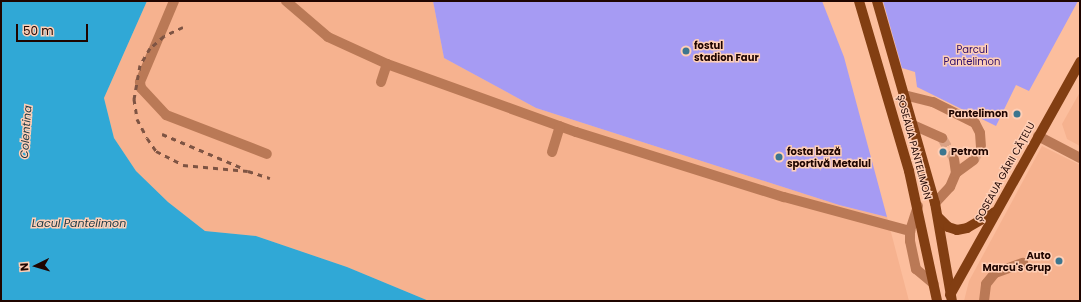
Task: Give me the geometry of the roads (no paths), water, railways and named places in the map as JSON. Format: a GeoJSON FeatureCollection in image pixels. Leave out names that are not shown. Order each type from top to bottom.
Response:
{"type":"FeatureCollection","features":[{"type":"Feature","properties":{"kind":"main road","name":"ȘOSEAUA PANTELIMON"},"geometry":{"type":"LineString","coordinates":[[859,1],[918,206],[937,301]]}},
{"type":"Feature","properties":{"kind":"main road","name":"ȘOSEAUA PANTELIMON"},"geometry":{"type":"LineString","coordinates":[[877,1],[935,202],[950,299]]}},
{"type":"Feature","properties":{"kind":"main road","name":"ȘOSEAUA GĂRII CĂȚELU"},"geometry":{"type":"LineString","coordinates":[[950,299],[1038,136],[1080,62]]}},
{"type":"Feature","properties":{"kind":"main road"},"geometry":{"type":"LineString","coordinates":[[938,217],[948,227],[957,230],[978,223],[997,211]]}},
{"type":"Feature","properties":{"kind":"main road"},"geometry":{"type":"LineString","coordinates":[[934,284],[950,299]]}},
{"type":"Feature","properties":{"kind":"street"},"geometry":{"type":"LineString","coordinates":[[174,1],[141,86],[166,115],[267,154]]}},
{"type":"Feature","properties":{"kind":"street"},"geometry":{"type":"LineString","coordinates":[[286,1],[328,37],[387,64],[560,126],[784,197],[910,231]]}},
{"type":"Feature","properties":{"kind":"street"},"geometry":{"type":"LineString","coordinates":[[381,82],[387,64]]}},
{"type":"Feature","properties":{"kind":"street"},"geometry":{"type":"LineString","coordinates":[[904,95],[933,102],[974,123],[980,133],[981,146]]}},
{"type":"Feature","properties":{"kind":"street"},"geometry":{"type":"LineString","coordinates":[[913,125],[942,138]]}},
{"type":"Feature","properties":{"kind":"street"},"geometry":{"type":"LineString","coordinates":[[552,152],[560,126]]}},
{"type":"Feature","properties":{"kind":"street"},"geometry":{"type":"LineString","coordinates":[[1038,136],[1080,158]]}},
{"type":"Feature","properties":{"kind":"street"},"geometry":{"type":"LineString","coordinates":[[954,159],[956,173]]}},
{"type":"Feature","properties":{"kind":"street"},"geometry":{"type":"LineString","coordinates":[[935,202],[950,187],[956,173],[974,160]]}},
{"type":"Feature","properties":{"kind":"street"},"geometry":{"type":"LineString","coordinates":[[918,206],[910,231],[916,269],[934,284]]}},
{"type":"Feature","properties":{"kind":"street"},"geometry":{"type":"LineString","coordinates":[[984,301],[986,284],[995,273],[1023,263]]}},
{"type":"Feature","properties":{"kind":"water","name":"Lacul Pantelimon"},"geometry":{"type":"Polygon","coordinates":[[[1,1],[147,1],[104,98],[114,138],[136,171],[168,202],[205,231],[256,236],[347,267],[429,301],[1,301],[1,1]]]}},
{"type":"Feature","properties":{"kind":"tunnel"},"geometry":{"type":"LineString","coordinates":[[942,138],[954,159]]}},
{"type":"Feature","properties":{"kind":"tunnel"},"geometry":{"type":"LineString","coordinates":[[974,160],[981,146]]}},
{"type":"Feature","properties":{"kind":"railway"},"geometry":{"type":"LineString","coordinates":[[183,27],[164,36],[150,48],[140,65],[134,99],[137,119],[147,138],[156,151],[183,165],[248,171],[270,178]]}},
{"type":"Feature","properties":{"kind":"railway"},"geometry":{"type":"LineString","coordinates":[[162,134],[240,167]]}},
{"type":"Feature","properties":{"kind":"place","name":"fostul stadion Faur"},"geometry":{"type":"Point","coordinates":[686,51]}},
{"type":"Feature","properties":{"kind":"place","name":"Pantelimon"},"geometry":{"type":"Point","coordinates":[1017,114]}},
{"type":"Feature","properties":{"kind":"place","name":"Petrom"},"geometry":{"type":"Point","coordinates":[943,152]}},
{"type":"Feature","properties":{"kind":"place","name":"fosta bază sportivă Metalul"},"geometry":{"type":"Point","coordinates":[779,157]}},
{"type":"Feature","properties":{"kind":"place","name":"Auto Marcu's Grup"},"geometry":{"type":"Point","coordinates":[1059,261]}},
{"type":"Feature","properties":{"kind":"park label","name":"Parcul Pantelimon"},"geometry":{"type":"Point","coordinates":[972,54]}},
{"type":"Feature","properties":{"kind":"water label","name":"Colentina"},"geometry":{"type":"Point","coordinates":[26,132]}}]}
